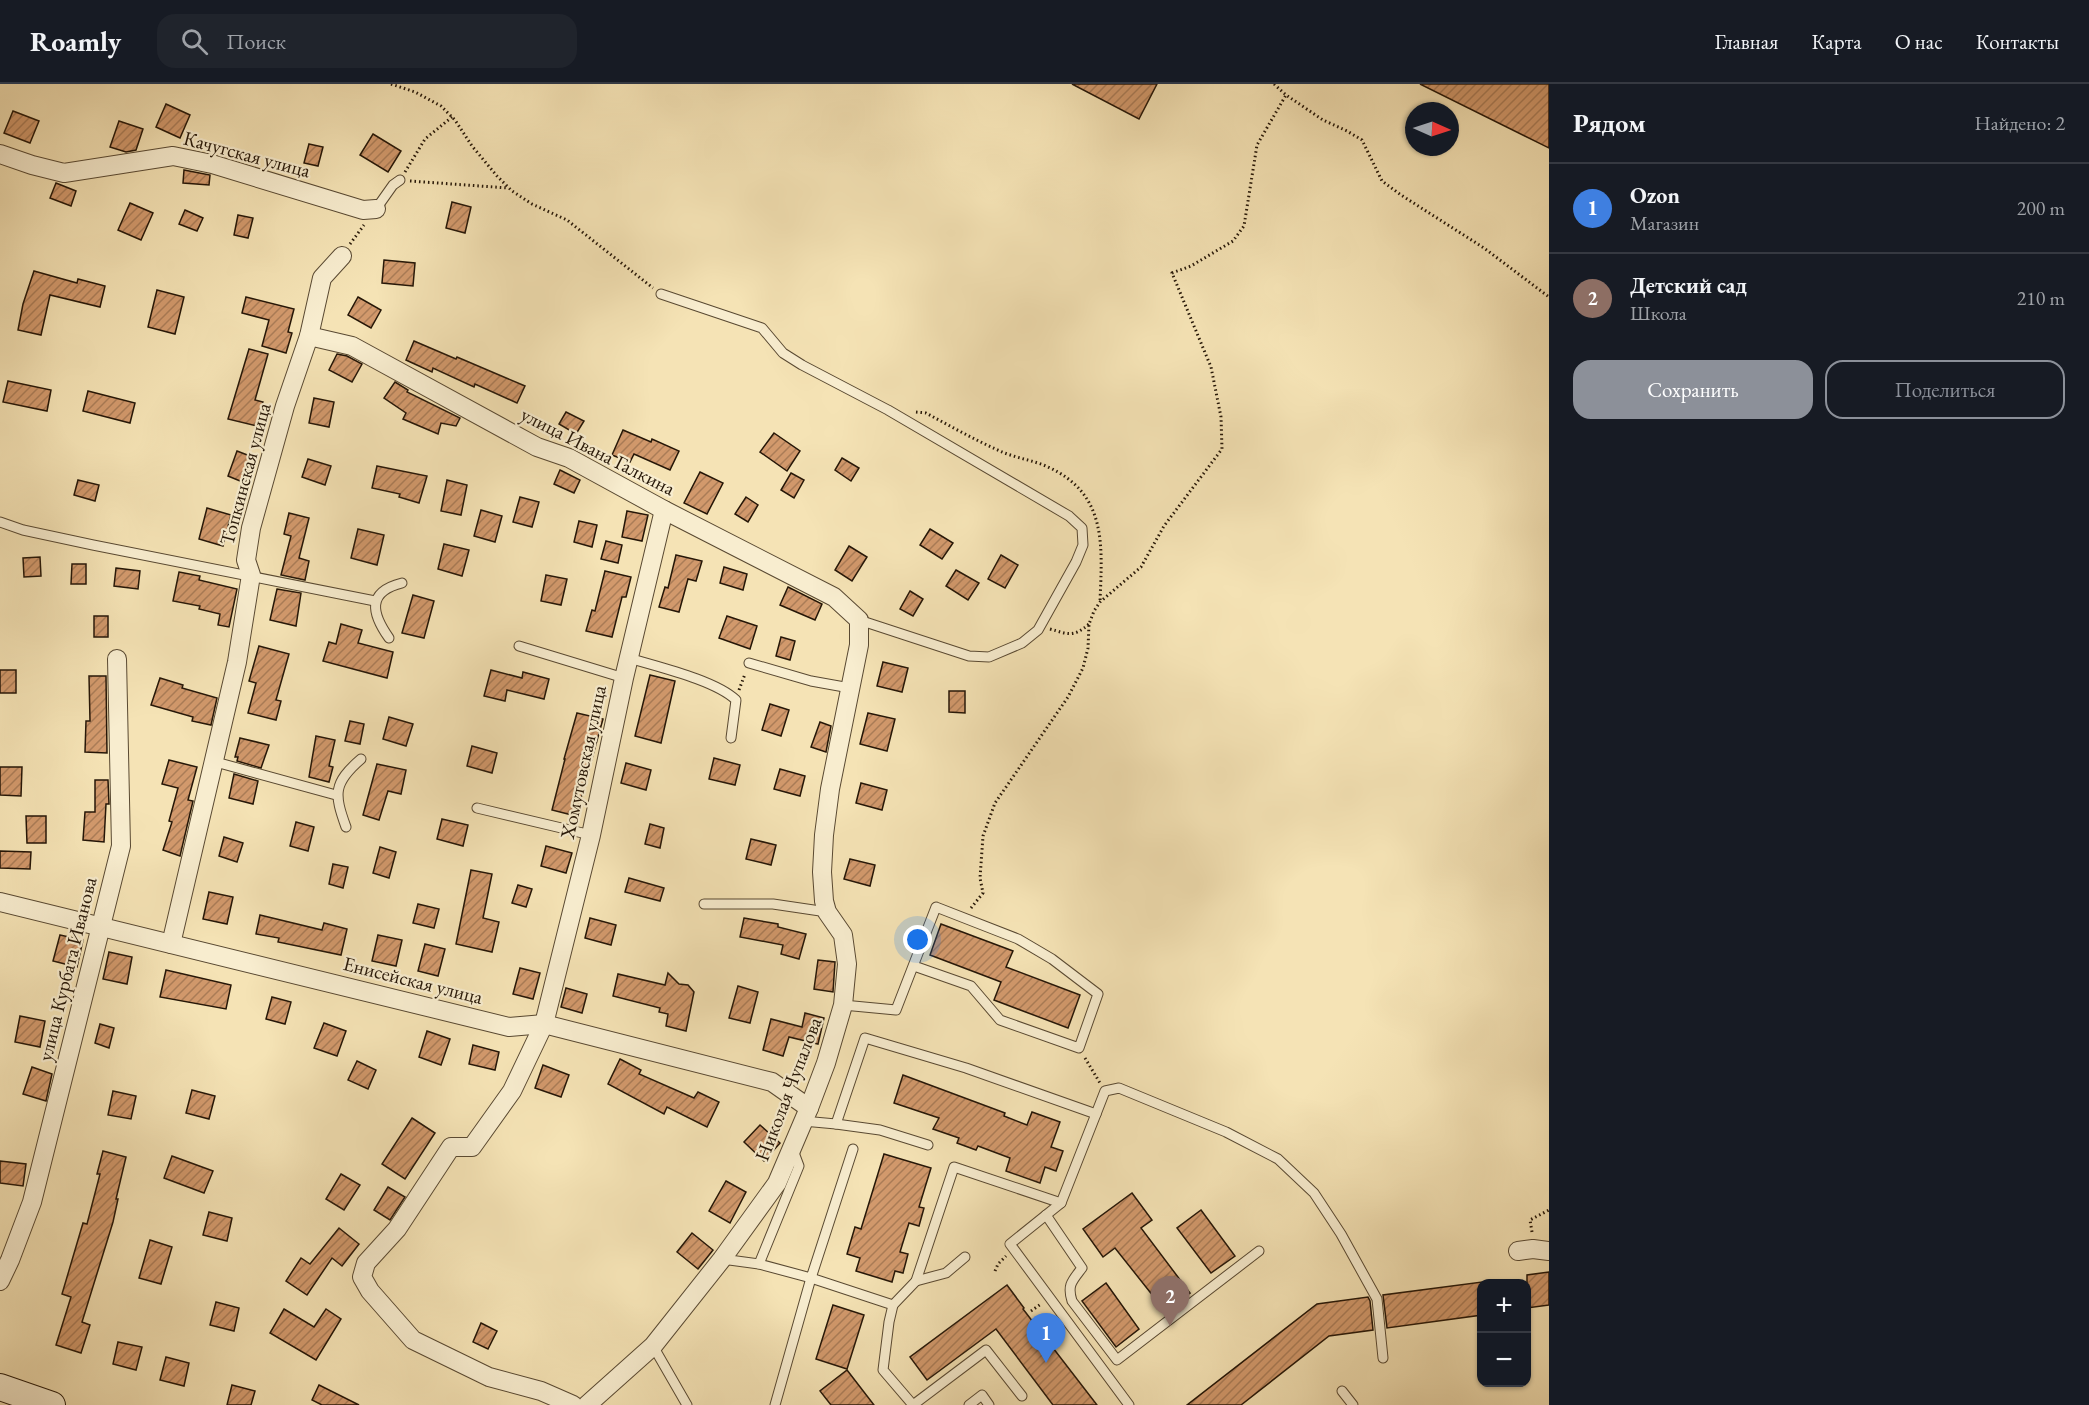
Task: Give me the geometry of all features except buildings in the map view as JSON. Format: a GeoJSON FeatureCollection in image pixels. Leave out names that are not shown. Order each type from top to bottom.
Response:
{"type":"FeatureCollection","features":[{"type":"Feature","properties":{"kind":"main road"},"geometry":{"type":"LineString","coordinates":[[0,1387],[52,1405]]}},
{"type":"Feature","properties":{"kind":"street","name":"Качугская улица"},"geometry":{"type":"LineString","coordinates":[[0,154],[64,173],[173,156],[212,164],[363,210],[376,209]]}},
{"type":"Feature","properties":{"kind":"street","name":"Топкинская улица"},"geometry":{"type":"LineString","coordinates":[[171,944],[237,662],[251,575],[246,560],[250,528],[285,406],[309,336],[322,278],[342,256]]}},
{"type":"Feature","properties":{"kind":"street","name":"улица Ивана Галкина"},"geometry":{"type":"LineString","coordinates":[[309,336],[352,346],[537,447],[569,458],[664,510],[834,597],[859,620]]}},
{"type":"Feature","properties":{"kind":"street","name":"Хомутовская улица"},"geometry":{"type":"LineString","coordinates":[[573,1405],[541,1391],[489,1377],[413,1340],[370,1291],[362,1277],[366,1263],[397,1229],[451,1147],[472,1147],[512,1091],[544,1024],[591,835],[624,678],[664,510]]}},
{"type":"Feature","properties":{"kind":"street","name":"Николая Чупалова"},"geometry":{"type":"LineString","coordinates":[[587,1405],[653,1346],[722,1259],[777,1183],[826,1063],[843,1005],[848,964],[843,935],[828,912],[824,901],[822,872],[824,836],[830,789],[859,645],[859,620]]}},
{"type":"Feature","properties":{"kind":"street","name":"улица Курбата Иванова"},"geometry":{"type":"LineString","coordinates":[[0,1281],[32,1202],[121,846],[117,659]]}},
{"type":"Feature","properties":{"kind":"street","name":"Енисейская улица"},"geometry":{"type":"LineString","coordinates":[[0,902],[509,1028],[544,1024],[772,1082],[806,1114]]}},
{"type":"Feature","properties":{"kind":"lane"},"geometry":{"type":"LineString","coordinates":[[376,209],[393,184],[400,180]]}},
{"type":"Feature","properties":{"kind":"lane"},"geometry":{"type":"LineString","coordinates":[[661,294],[762,328],[783,353],[802,365],[888,410],[1069,516],[1082,528],[1083,545],[1076,562],[1038,630],[1022,644],[989,657],[969,656],[859,620]]}},
{"type":"Feature","properties":{"kind":"lane"},"geometry":{"type":"LineString","coordinates":[[0,522],[23,530],[93,545],[375,601]]}},
{"type":"Feature","properties":{"kind":"lane"},"geometry":{"type":"LineString","coordinates":[[389,638],[377,620],[375,601],[387,589],[402,583]]}},
{"type":"Feature","properties":{"kind":"lane"},"geometry":{"type":"LineString","coordinates":[[519,646],[624,678]]}},
{"type":"Feature","properties":{"kind":"lane"},"geometry":{"type":"LineString","coordinates":[[629,658],[729,693],[736,700],[731,738]]}},
{"type":"Feature","properties":{"kind":"lane"},"geometry":{"type":"LineString","coordinates":[[749,663],[811,681],[850,688]]}},
{"type":"Feature","properties":{"kind":"lane"},"geometry":{"type":"LineString","coordinates":[[346,827],[336,795],[350,768],[361,759]]}},
{"type":"Feature","properties":{"kind":"lane"},"geometry":{"type":"LineString","coordinates":[[212,761],[336,795]]}},
{"type":"Feature","properties":{"kind":"lane"},"geometry":{"type":"LineString","coordinates":[[477,808],[591,835]]}},
{"type":"Feature","properties":{"kind":"lane"},"geometry":{"type":"LineString","coordinates":[[704,904],[773,904],[828,912]]}},
{"type":"Feature","properties":{"kind":"lane"},"geometry":{"type":"LineString","coordinates":[[843,1005],[896,1010],[936,907],[1018,939],[1052,959],[1098,994],[1079,1048],[1000,1020],[971,986],[914,966]]}},
{"type":"Feature","properties":{"kind":"lane"},"geometry":{"type":"LineString","coordinates":[[836,1124],[865,1038],[966,1068],[1096,1114]]}},
{"type":"Feature","properties":{"kind":"lane"},"geometry":{"type":"LineString","coordinates":[[1129,1405],[1010,1244],[1061,1203],[1105,1091],[1119,1088],[1226,1132],[1278,1159],[1314,1193],[1341,1233],[1377,1299],[1383,1358]]}},
{"type":"Feature","properties":{"kind":"lane"},"geometry":{"type":"LineString","coordinates":[[806,1114],[836,1124],[880,1130],[928,1145]]}},
{"type":"Feature","properties":{"kind":"lane"},"geometry":{"type":"LineString","coordinates":[[759,1264],[800,1166],[792,1147]]}},
{"type":"Feature","properties":{"kind":"lane"},"geometry":{"type":"LineString","coordinates":[[775,1405],[811,1278],[853,1149]]}},
{"type":"Feature","properties":{"kind":"lane"},"geometry":{"type":"LineString","coordinates":[[1022,1396],[986,1350],[913,1405],[883,1370],[889,1322],[893,1305],[916,1281],[954,1167],[1061,1203]]}},
{"type":"Feature","properties":{"kind":"lane"},"geometry":{"type":"LineString","coordinates":[[1046,1215],[1083,1268],[1072,1281],[1069,1291],[1072,1301],[1117,1360],[1259,1251]]}},
{"type":"Feature","properties":{"kind":"lane"},"geometry":{"type":"LineString","coordinates":[[916,1281],[946,1274],[964,1257]]}},
{"type":"Feature","properties":{"kind":"lane"},"geometry":{"type":"LineString","coordinates":[[722,1259],[759,1264],[811,1278],[893,1305]]}},
{"type":"Feature","properties":{"kind":"lane"},"geometry":{"type":"LineString","coordinates":[[653,1346],[687,1405]]}},
{"type":"Feature","properties":{"kind":"lane"},"geometry":{"type":"LineString","coordinates":[[1342,1391],[1353,1405]]}},
{"type":"Feature","properties":{"kind":"lane"},"geometry":{"type":"LineString","coordinates":[[969,1405],[982,1395],[989,1405]]}},
{"type":"Feature","properties":{"kind":"path"},"geometry":{"type":"LineString","coordinates":[[391,84],[414,92],[441,106],[509,188],[532,204],[567,220],[661,294]]}},
{"type":"Feature","properties":{"kind":"path"},"geometry":{"type":"LineString","coordinates":[[1274,84],[1323,120],[1362,140],[1382,181],[1484,248],[1549,297]]}},
{"type":"Feature","properties":{"kind":"path"},"geometry":{"type":"LineString","coordinates":[[1038,630],[1050,629],[1069,635],[1080,632],[1089,624],[1100,602],[1141,567],[1164,526],[1222,449],[1221,417],[1210,367],[1172,273],[1191,266],[1233,241],[1244,226],[1257,145],[1286,95]]}},
{"type":"Feature","properties":{"kind":"path"},"geometry":{"type":"LineString","coordinates":[[452,117],[425,139],[400,180],[509,188]]}},
{"type":"Feature","properties":{"kind":"path"},"geometry":{"type":"LineString","coordinates":[[342,256],[376,209]]}},
{"type":"Feature","properties":{"kind":"path"},"geometry":{"type":"LineString","coordinates":[[963,916],[975,905],[983,893],[980,879],[983,836],[995,803],[1068,697],[1083,668],[1088,648],[1089,624]]}},
{"type":"Feature","properties":{"kind":"path"},"geometry":{"type":"LineString","coordinates":[[736,700],[749,663]]}},
{"type":"Feature","properties":{"kind":"path"},"geometry":{"type":"LineString","coordinates":[[1079,1048],[1105,1091]]}},
{"type":"Feature","properties":{"kind":"path"},"geometry":{"type":"LineString","coordinates":[[1533,1250],[1530,1220],[1549,1210]]}},
{"type":"Feature","properties":{"kind":"path"},"geometry":{"type":"LineString","coordinates":[[995,1271],[998,1264],[1014,1249]]}},
{"type":"Feature","properties":{"kind":"place","name":"Детский сад"},"geometry":{"type":"Point","coordinates":[1170,1326]}},
{"type":"Feature","properties":{"kind":"place","name":"Ozon"},"geometry":{"type":"Point","coordinates":[1046,1363]}}]}
